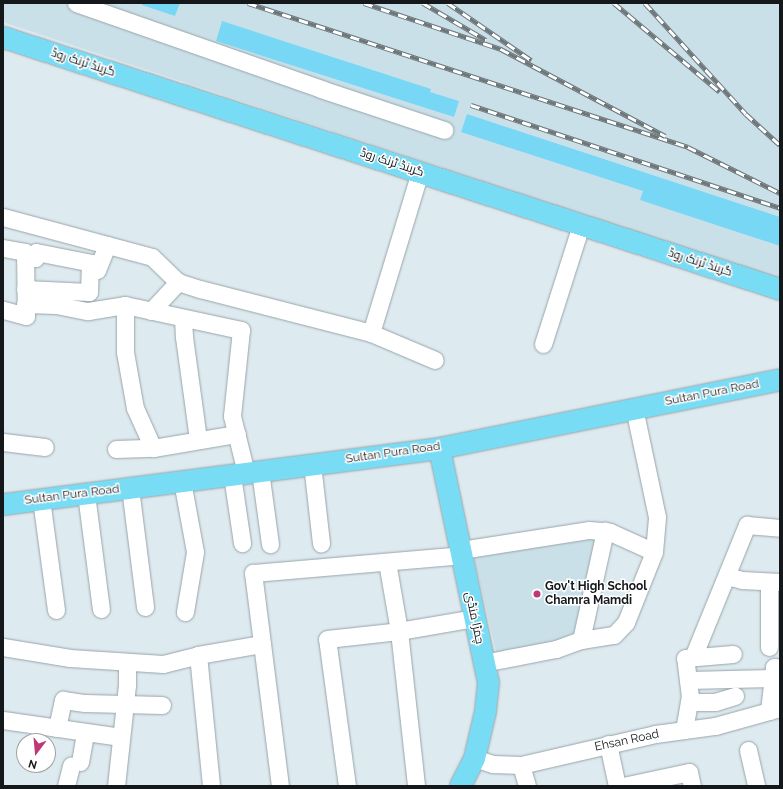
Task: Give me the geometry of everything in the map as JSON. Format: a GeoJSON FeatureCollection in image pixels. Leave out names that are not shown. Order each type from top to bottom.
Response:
{"type":"FeatureCollection","features":[{"type":"Feature","properties":{"kind":"main road","name":"گرینڈ ٹرنک روڈ"},"geometry":{"type":"LineString","coordinates":[[3,37],[780,289]]}},
{"type":"Feature","properties":{"kind":"main road","name":"Sultan Pura Road"},"geometry":{"type":"LineString","coordinates":[[3,504],[438,448],[780,379]]}},
{"type":"Feature","properties":{"kind":"main road","name":"چمڑا منڈی"},"geometry":{"type":"LineString","coordinates":[[438,448],[488,682],[481,732],[474,758],[460,786]]}},
{"type":"Feature","properties":{"kind":"street"},"geometry":{"type":"LineString","coordinates":[[76,3],[321,89],[444,130]]}},
{"type":"Feature","properties":{"kind":"street"},"geometry":{"type":"LineString","coordinates":[[371,333],[420,172]]}},
{"type":"Feature","properties":{"kind":"street"},"geometry":{"type":"LineString","coordinates":[[3,217],[152,257],[178,282],[371,333],[435,360]]}},
{"type":"Feature","properties":{"kind":"street"},"geometry":{"type":"LineString","coordinates":[[543,344],[581,225]]}},
{"type":"Feature","properties":{"kind":"street"},"geometry":{"type":"LineString","coordinates":[[90,268],[97,270],[107,245]]}},
{"type":"Feature","properties":{"kind":"street"},"geometry":{"type":"LineString","coordinates":[[3,248],[24,252],[26,316],[3,310]]}},
{"type":"Feature","properties":{"kind":"street"},"geometry":{"type":"LineString","coordinates":[[25,257],[36,258],[36,252],[92,263],[90,268],[89,292],[25,297]]}},
{"type":"Feature","properties":{"kind":"street"},"geometry":{"type":"LineString","coordinates":[[152,311],[178,282]]}},
{"type":"Feature","properties":{"kind":"street"},"geometry":{"type":"LineString","coordinates":[[25,297],[88,311],[125,305],[241,330],[232,416],[246,473],[270,544]]}},
{"type":"Feature","properties":{"kind":"street"},"geometry":{"type":"LineString","coordinates":[[125,305],[125,352],[135,408],[153,448]]}},
{"type":"Feature","properties":{"kind":"street"},"geometry":{"type":"LineString","coordinates":[[183,318],[184,337],[198,439]]}},
{"type":"Feature","properties":{"kind":"street"},"geometry":{"type":"LineString","coordinates":[[484,663],[556,649],[581,640],[614,635],[626,622],[654,552],[657,517],[634,408]]}},
{"type":"Feature","properties":{"kind":"street"},"geometry":{"type":"LineString","coordinates":[[116,449],[153,448],[198,439],[236,434]]}},
{"type":"Feature","properties":{"kind":"street"},"geometry":{"type":"LineString","coordinates":[[3,442],[45,447]]}},
{"type":"Feature","properties":{"kind":"street"},"geometry":{"type":"LineString","coordinates":[[312,464],[321,543]]}},
{"type":"Feature","properties":{"kind":"street"},"geometry":{"type":"LineString","coordinates":[[242,543],[246,473]]}},
{"type":"Feature","properties":{"kind":"street"},"geometry":{"type":"LineString","coordinates":[[182,481],[196,552],[185,612]]}},
{"type":"Feature","properties":{"kind":"street"},"geometry":{"type":"LineString","coordinates":[[130,488],[145,607]]}},
{"type":"Feature","properties":{"kind":"street"},"geometry":{"type":"LineString","coordinates":[[86,494],[101,609]]}},
{"type":"Feature","properties":{"kind":"street"},"geometry":{"type":"LineString","coordinates":[[41,499],[56,610]]}},
{"type":"Feature","properties":{"kind":"street"},"geometry":{"type":"LineString","coordinates":[[693,657],[747,525],[780,528]]}},
{"type":"Feature","properties":{"kind":"street"},"geometry":{"type":"LineString","coordinates":[[280,786],[253,573],[387,562],[461,553],[589,530],[610,532],[654,552]]}},
{"type":"Feature","properties":{"kind":"street"},"geometry":{"type":"LineString","coordinates":[[581,640],[605,531]]}},
{"type":"Feature","properties":{"kind":"street"},"geometry":{"type":"LineString","coordinates":[[387,562],[399,631],[416,786]]}},
{"type":"Feature","properties":{"kind":"street"},"geometry":{"type":"LineString","coordinates":[[727,576],[742,580],[774,582],[774,616],[769,647]]}},
{"type":"Feature","properties":{"kind":"street"},"geometry":{"type":"LineString","coordinates":[[346,786],[327,639],[399,631],[474,618]]}},
{"type":"Feature","properties":{"kind":"street"},"geometry":{"type":"LineString","coordinates":[[4,650],[70,658],[163,664],[198,655],[262,644]]}},
{"type":"Feature","properties":{"kind":"street"},"geometry":{"type":"LineString","coordinates":[[684,730],[689,702],[685,658],[733,654]]}},
{"type":"Feature","properties":{"kind":"street"},"geometry":{"type":"LineString","coordinates":[[198,655],[211,786]]}},
{"type":"Feature","properties":{"kind":"street"},"geometry":{"type":"LineString","coordinates":[[116,786],[127,662]]}},
{"type":"Feature","properties":{"kind":"street"},"geometry":{"type":"LineString","coordinates":[[688,680],[776,673],[774,709]]}},
{"type":"Feature","properties":{"kind":"street"},"geometry":{"type":"LineString","coordinates":[[689,702],[715,702],[735,696]]}},
{"type":"Feature","properties":{"kind":"street"},"geometry":{"type":"LineString","coordinates":[[56,728],[63,700],[124,705],[162,705]]}},
{"type":"Feature","properties":{"kind":"street","name":"Ehsan Road"},"geometry":{"type":"LineString","coordinates":[[474,758],[493,764],[521,765],[655,734],[715,726],[774,709]]}},
{"type":"Feature","properties":{"kind":"street"},"geometry":{"type":"LineString","coordinates":[[3,720],[121,738]]}},
{"type":"Feature","properties":{"kind":"street"},"geometry":{"type":"LineString","coordinates":[[66,786],[85,733]]}},
{"type":"Feature","properties":{"kind":"street"},"geometry":{"type":"LineString","coordinates":[[608,744],[616,786]]}},
{"type":"Feature","properties":{"kind":"street"},"geometry":{"type":"LineString","coordinates":[[748,750],[756,786]]}},
{"type":"Feature","properties":{"kind":"street"},"geometry":{"type":"LineString","coordinates":[[521,765],[527,786]]}},
{"type":"Feature","properties":{"kind":"street"},"geometry":{"type":"LineString","coordinates":[[623,786],[689,772],[692,786]]}},
{"type":"Feature","properties":{"kind":"shaded area"},"geometry":{"type":"Polygon","coordinates":[[[3,3],[780,3],[780,280],[3,22],[3,3]]]}},
{"type":"Feature","properties":{"kind":"shaded area","name":"Gov't High School Chamra Mamdi"},"geometry":{"type":"Polygon","coordinates":[[[605,531],[581,640],[498,660],[472,548],[605,531]]]}},
{"type":"Feature","properties":{"kind":"building"},"geometry":{"type":"Polygon","coordinates":[[[142,3],[180,3],[175,16],[142,5],[142,3]]]}},
{"type":"Feature","properties":{"kind":"building"},"geometry":{"type":"Polygon","coordinates":[[[222,21],[431,89],[430,92],[459,101],[454,117],[216,41],[222,21]]]}},
{"type":"Feature","properties":{"kind":"building"},"geometry":{"type":"Polygon","coordinates":[[[467,114],[780,217],[780,246],[640,200],[643,191],[461,132],[467,114]]]}},
{"type":"Feature","properties":{"kind":"railway"},"geometry":{"type":"LineString","coordinates":[[248,3],[688,147],[780,193]]}},
{"type":"Feature","properties":{"kind":"railway"},"geometry":{"type":"LineString","coordinates":[[364,3],[501,49],[665,136]]}},
{"type":"Feature","properties":{"kind":"railway"},"geometry":{"type":"LineString","coordinates":[[423,3],[486,40]]}},
{"type":"Feature","properties":{"kind":"railway"},"geometry":{"type":"LineString","coordinates":[[448,3],[531,60]]}},
{"type":"Feature","properties":{"kind":"railway"},"geometry":{"type":"LineString","coordinates":[[614,3],[720,92]]}},
{"type":"Feature","properties":{"kind":"railway"},"geometry":{"type":"LineString","coordinates":[[645,3],[746,114],[780,145]]}},
{"type":"Feature","properties":{"kind":"railway"},"geometry":{"type":"LineString","coordinates":[[471,105],[780,208]]}},
{"type":"Feature","properties":{"kind":"place","name":"Gov't High School Chamra Mamdi"},"geometry":{"type":"Point","coordinates":[537,594]}}]}
